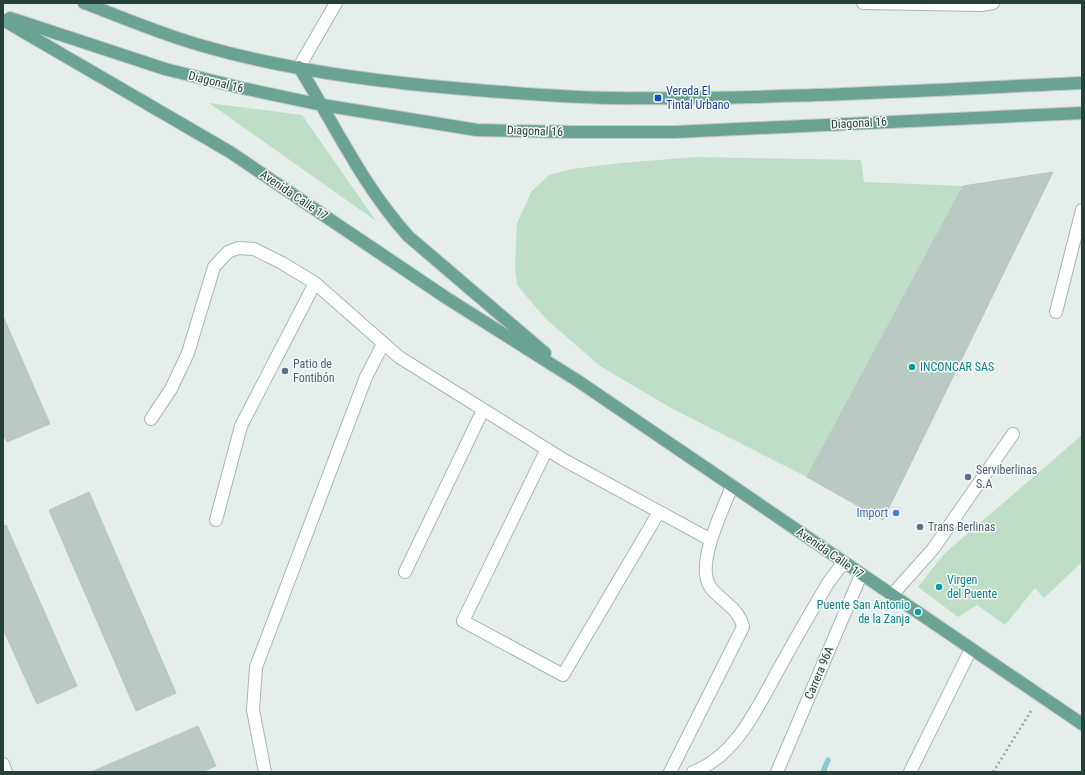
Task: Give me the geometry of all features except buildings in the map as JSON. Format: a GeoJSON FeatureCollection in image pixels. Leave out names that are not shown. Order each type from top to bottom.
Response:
{"type":"FeatureCollection","features":[{"type":"Feature","properties":{"kind":"main road"},"geometry":{"type":"LineString","coordinates":[[84,3],[152,30],[204,47],[298,67],[432,86],[518,93],[609,98],[799,96],[1082,82]]}},
{"type":"Feature","properties":{"kind":"main road","name":"Diagonal 16"},"geometry":{"type":"LineString","coordinates":[[3,15],[165,69],[242,88],[322,105],[477,130],[572,132],[721,130],[1082,113]]}},
{"type":"Feature","properties":{"kind":"main road","name":"Avenida Calle 17"},"geometry":{"type":"LineString","coordinates":[[3,20],[230,152],[445,297],[578,382],[1082,724]]}},
{"type":"Feature","properties":{"kind":"main road","name":"Avenida Calle 17"},"geometry":{"type":"LineString","coordinates":[[298,67],[371,189],[390,216],[408,236],[578,382]]}},
{"type":"Feature","properties":{"kind":"street"},"geometry":{"type":"LineString","coordinates":[[298,67],[336,3]]}},
{"type":"Feature","properties":{"kind":"street"},"geometry":{"type":"LineString","coordinates":[[863,3],[981,5],[993,3]]}},
{"type":"Feature","properties":{"kind":"street"},"geometry":{"type":"LineString","coordinates":[[1056,312],[1082,210]]}},
{"type":"Feature","properties":{"kind":"street"},"geometry":{"type":"LineString","coordinates":[[151,419],[171,389],[188,353],[214,267],[228,252],[238,248],[254,249],[282,263],[315,283],[398,357],[547,449],[711,540]]}},
{"type":"Feature","properties":{"kind":"street"},"geometry":{"type":"LineString","coordinates":[[216,520],[241,426],[315,283]]}},
{"type":"Feature","properties":{"kind":"street"},"geometry":{"type":"LineString","coordinates":[[265,772],[253,710],[256,667],[366,377],[383,344]]}},
{"type":"Feature","properties":{"kind":"street"},"geometry":{"type":"LineString","coordinates":[[405,572],[483,410]]}},
{"type":"Feature","properties":{"kind":"street"},"geometry":{"type":"LineString","coordinates":[[892,595],[933,549],[1013,434]]}},
{"type":"Feature","properties":{"kind":"street"},"geometry":{"type":"LineString","coordinates":[[547,449],[463,621],[563,675],[659,512]]}},
{"type":"Feature","properties":{"kind":"street"},"geometry":{"type":"LineString","coordinates":[[670,772],[743,627],[741,618],[729,604],[711,588],[706,578],[706,556],[732,486]]}},
{"type":"Feature","properties":{"kind":"street"},"geometry":{"type":"LineString","coordinates":[[693,772],[702,769],[719,757],[744,729],[828,583],[844,562]]}},
{"type":"Feature","properties":{"kind":"street","name":"Carrera 96A"},"geometry":{"type":"LineString","coordinates":[[777,772],[861,575]]}},
{"type":"Feature","properties":{"kind":"street"},"geometry":{"type":"LineString","coordinates":[[910,772],[971,649]]}},
{"type":"Feature","properties":{"kind":"street"},"geometry":{"type":"LineString","coordinates":[[3,764],[6,772]]}},
{"type":"Feature","properties":{"kind":"path"},"geometry":{"type":"LineString","coordinates":[[993,772],[1031,711]]}},
{"type":"Feature","properties":{"kind":"green space"},"geometry":{"type":"Polygon","coordinates":[[[209,103],[302,115],[376,221],[209,103]]]}},
{"type":"Feature","properties":{"kind":"green space"},"geometry":{"type":"Polygon","coordinates":[[[697,157],[861,160],[864,182],[963,186],[807,477],[673,409],[600,366],[546,319],[517,285],[515,266],[517,223],[532,191],[549,175],[572,169],[621,163],[697,157]]]}},
{"type":"Feature","properties":{"kind":"green space"},"geometry":{"type":"Polygon","coordinates":[[[1082,435],[1082,562],[1044,598],[1035,588],[1005,625],[977,605],[958,617],[918,587],[944,554],[1082,435]]]}},
{"type":"Feature","properties":{"kind":"waterway"},"geometry":{"type":"LineString","coordinates":[[823,772],[828,760]]}},
{"type":"Feature","properties":{"kind":"place","name":"Vereda El Tintal Urbano"},"geometry":{"type":"Point","coordinates":[658,98]}},
{"type":"Feature","properties":{"kind":"place","name":"INCONCAR SAS"},"geometry":{"type":"Point","coordinates":[912,367]}},
{"type":"Feature","properties":{"kind":"place","name":"Patio de Fontibón"},"geometry":{"type":"Point","coordinates":[285,371]}},
{"type":"Feature","properties":{"kind":"place","name":"Serviberlinas S.A"},"geometry":{"type":"Point","coordinates":[968,477]}},
{"type":"Feature","properties":{"kind":"place","name":"Import"},"geometry":{"type":"Point","coordinates":[896,513]}},
{"type":"Feature","properties":{"kind":"place","name":"Trans Berlinas"},"geometry":{"type":"Point","coordinates":[920,527]}},
{"type":"Feature","properties":{"kind":"place","name":"Virgen del Puente"},"geometry":{"type":"Point","coordinates":[939,587]}},
{"type":"Feature","properties":{"kind":"place","name":"Puente San Antonio de la Zanja"},"geometry":{"type":"Point","coordinates":[918,612]}}]}
